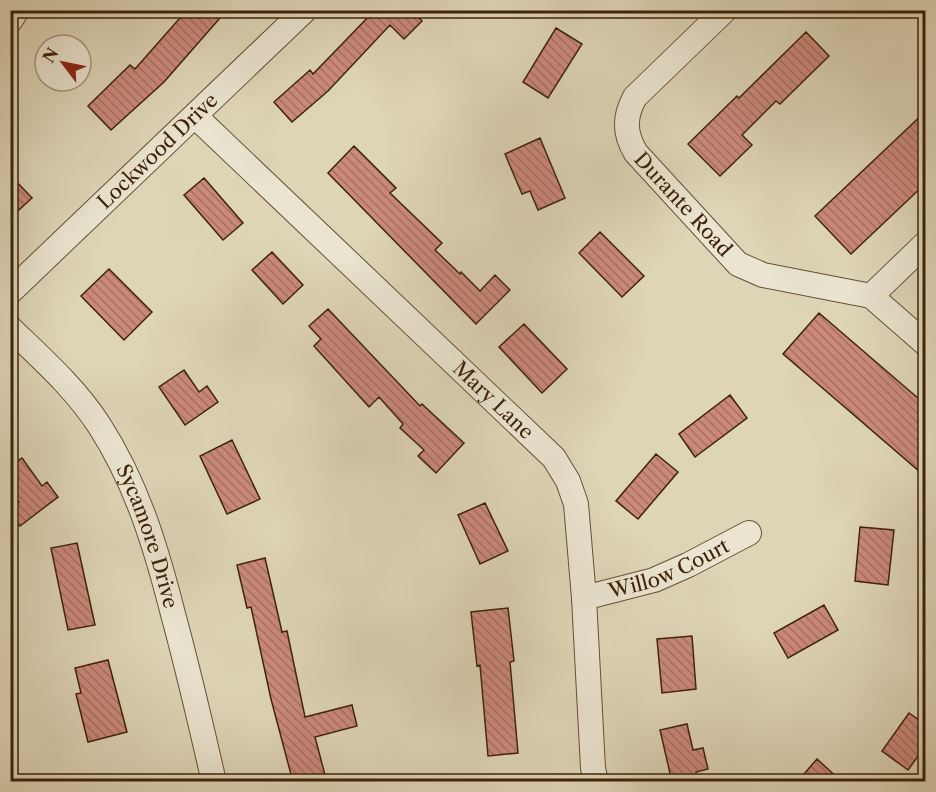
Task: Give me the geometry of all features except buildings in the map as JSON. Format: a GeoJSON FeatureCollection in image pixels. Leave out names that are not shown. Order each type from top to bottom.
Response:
{"type":"FeatureCollection","features":[{"type":"Feature","properties":{"kind":"street"},"geometry":{"type":"LineString","coordinates":[[10,21],[17,10]]}},
{"type":"Feature","properties":{"kind":"street","name":"Lockwood Drive"},"geometry":{"type":"LineString","coordinates":[[10,292],[305,10]]}},
{"type":"Feature","properties":{"kind":"street","name":"Durante Road"},"geometry":{"type":"LineString","coordinates":[[724,10],[634,97],[625,125],[629,141],[636,153],[738,264],[763,275],[871,296]]}},
{"type":"Feature","properties":{"kind":"street","name":"Mary Lane"},"geometry":{"type":"LineString","coordinates":[[195,116],[554,458],[568,481],[576,504],[584,598],[593,768],[596,782]]}},
{"type":"Feature","properties":{"kind":"street"},"geometry":{"type":"LineString","coordinates":[[926,243],[871,296],[926,344]]}},
{"type":"Feature","properties":{"kind":"street","name":"Sycamore Drive"},"geometry":{"type":"LineString","coordinates":[[10,328],[66,383],[98,423],[120,460],[139,500],[157,552],[214,782]]}},
{"type":"Feature","properties":{"kind":"street","name":"Willow Court"},"geometry":{"type":"LineString","coordinates":[[584,598],[654,580],[749,533]]}}]}
